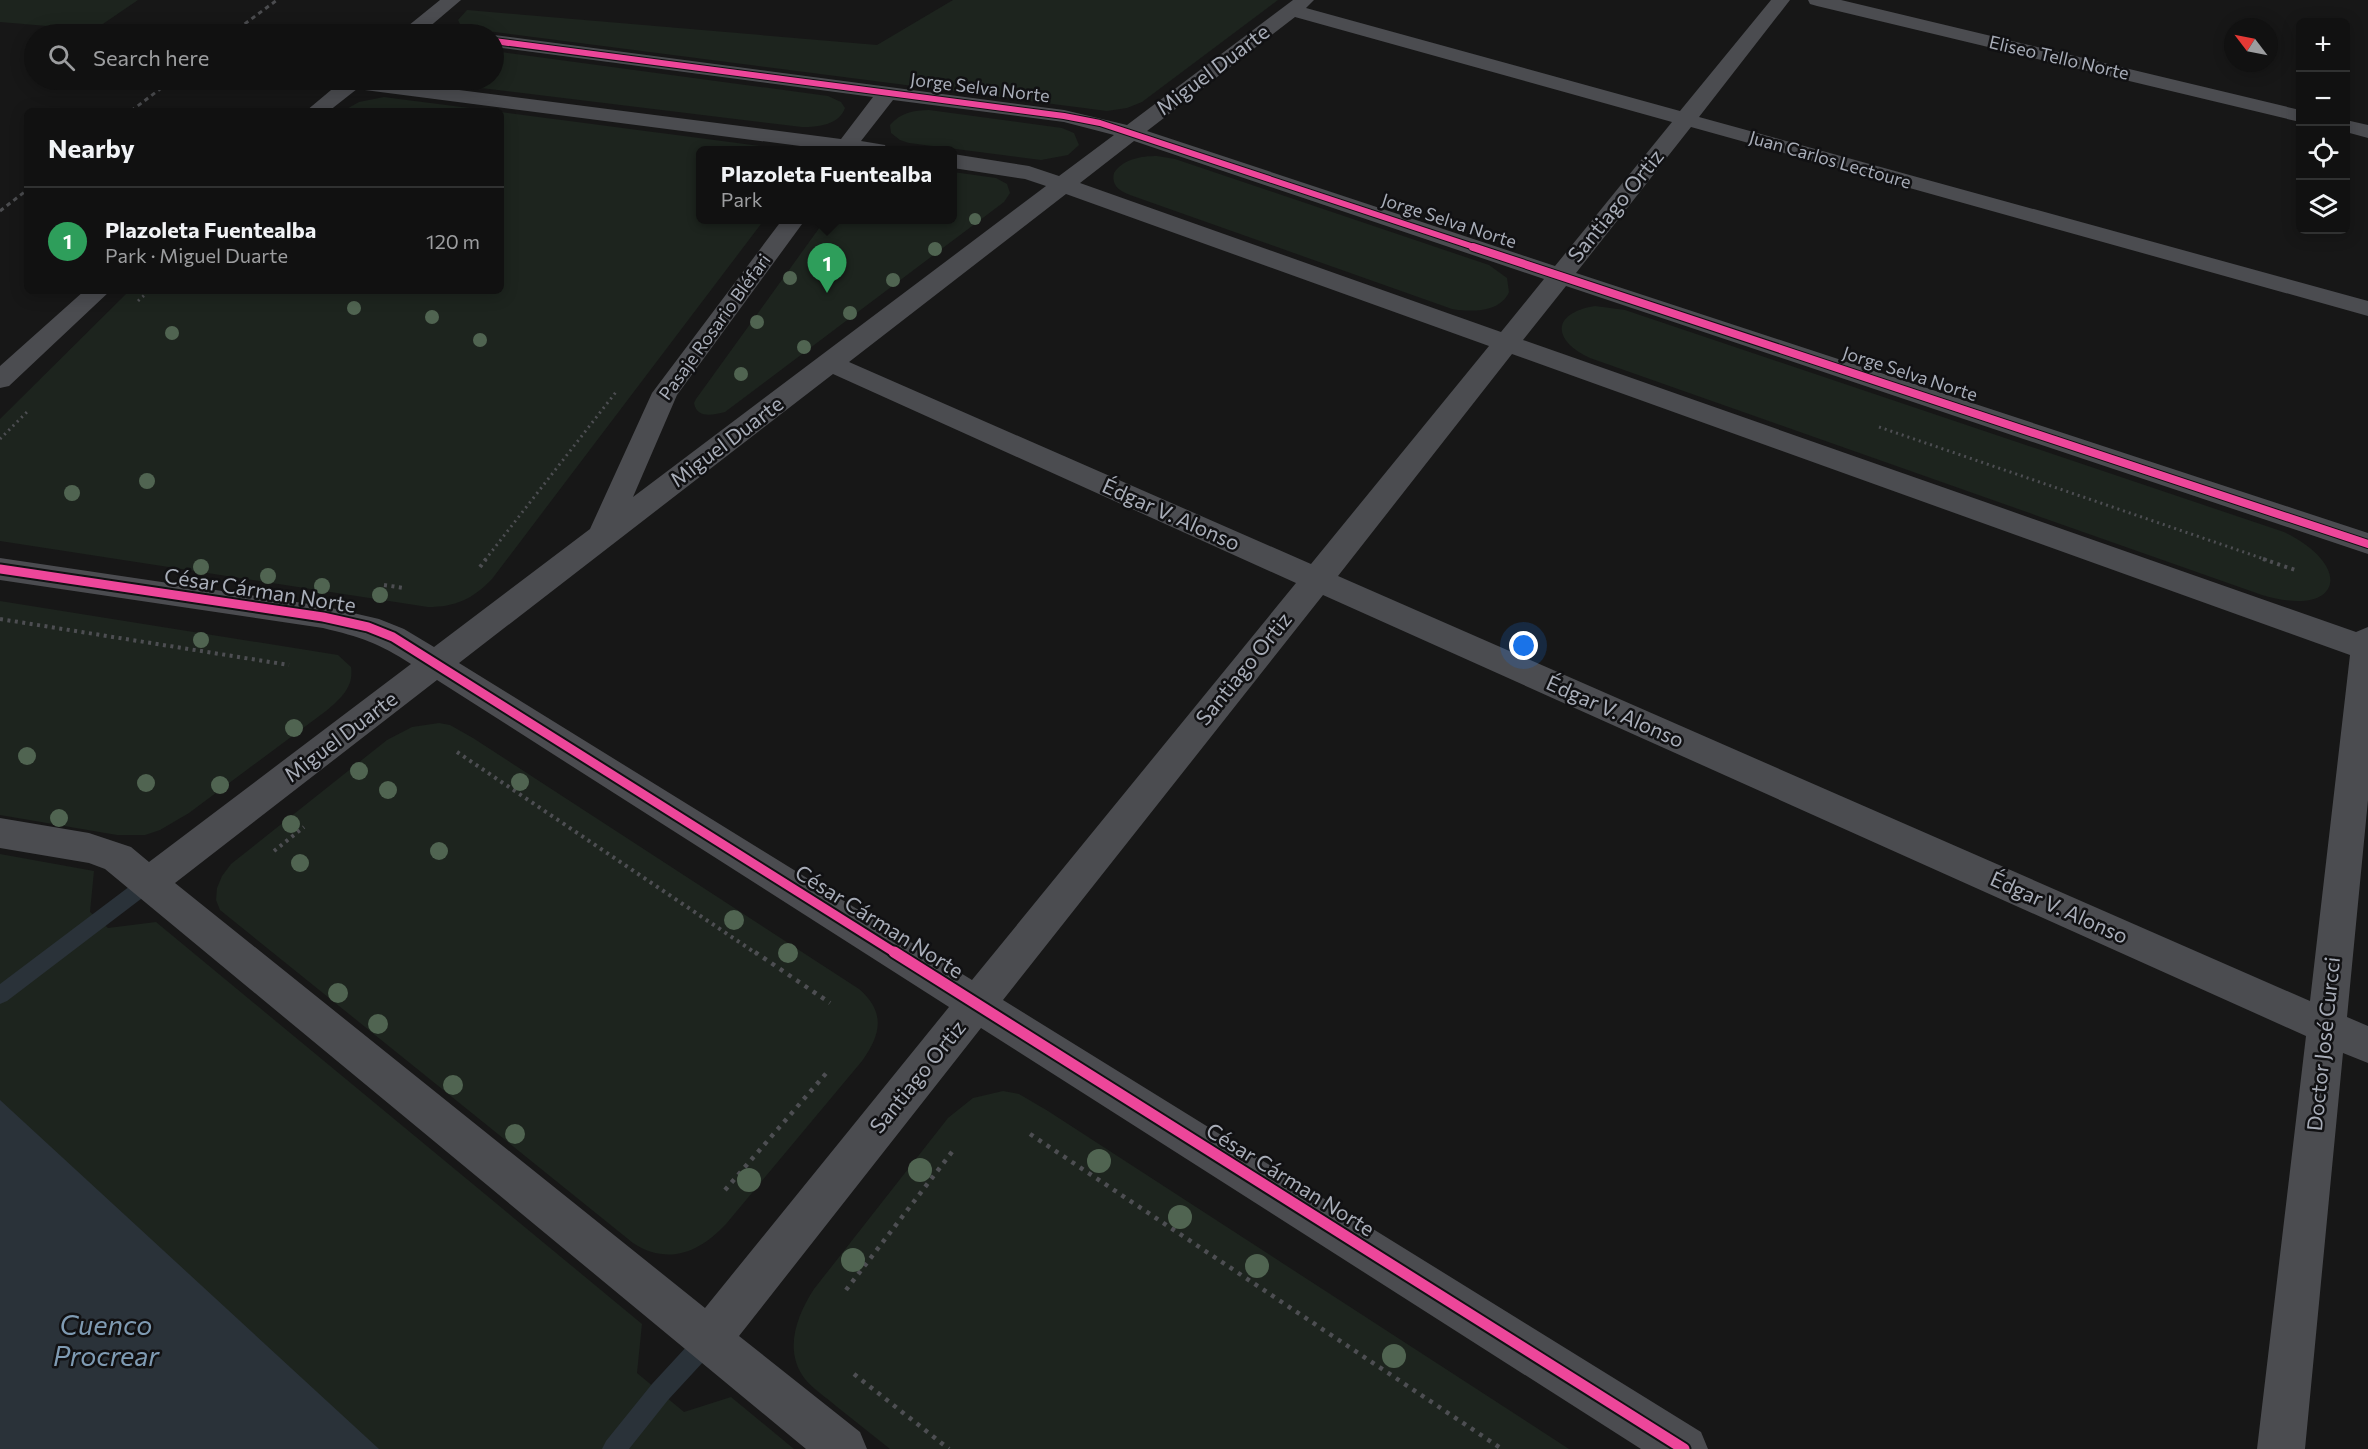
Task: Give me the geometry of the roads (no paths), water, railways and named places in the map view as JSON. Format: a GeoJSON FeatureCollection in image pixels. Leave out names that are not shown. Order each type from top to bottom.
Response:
{"type":"FeatureCollection","features":[{"type":"Feature","properties":{"kind":"street"},"geometry":{"type":"LineString","coordinates":[[423,24],[452,0]]}},
{"type":"Feature","properties":{"kind":"street","name":"Santiago Ortiz"},"geometry":{"type":"LineString","coordinates":[[708,1339],[1781,0]]}},
{"type":"Feature","properties":{"kind":"street","name":"Eliseo Tello Norte"},"geometry":{"type":"LineString","coordinates":[[1817,0],[2296,115]]}},
{"type":"Feature","properties":{"kind":"street","name":"Juan Carlos Lectoure"},"geometry":{"type":"LineString","coordinates":[[1298,5],[1685,120],[2368,309]]}},
{"type":"Feature","properties":{"kind":"street","name":"Miguel Duarte"},"geometry":{"type":"LineString","coordinates":[[148,883],[1298,5]]}},
{"type":"Feature","properties":{"kind":"street","name":"Jorge Selva Norte"},"geometry":{"type":"LineString","coordinates":[[504,42],[1076,118],[1131,133],[2368,544]]}},
{"type":"Feature","properties":{"kind":"street"},"geometry":{"type":"LineString","coordinates":[[320,108],[343,90]]}},
{"type":"Feature","properties":{"kind":"street"},"geometry":{"type":"LineString","coordinates":[[420,90],[830,146]]}},
{"type":"Feature","properties":{"kind":"street"},"geometry":{"type":"LineString","coordinates":[[847,146],[887,93]]}},
{"type":"Feature","properties":{"kind":"street"},"geometry":{"type":"LineString","coordinates":[[2350,127],[2368,132]]}},
{"type":"Feature","properties":{"kind":"street"},"geometry":{"type":"LineString","coordinates":[[957,162],[1017,170],[1063,185],[2368,645]]}},
{"type":"Feature","properties":{"kind":"street","name":"Pasaje Rosario Bléfari"},"geometry":{"type":"LineString","coordinates":[[601,538],[665,393],[789,224]]}},
{"type":"Feature","properties":{"kind":"street"},"geometry":{"type":"LineString","coordinates":[[0,380],[95,294]]}},
{"type":"Feature","properties":{"kind":"street","name":"Édgar V. Alonso"},"geometry":{"type":"LineString","coordinates":[[829,363],[2368,1045]]}},
{"type":"Feature","properties":{"kind":"street","name":"César Cárman Norte"},"geometry":{"type":"LineString","coordinates":[[0,569],[353,622],[393,638],[1684,1449]]}},
{"type":"Feature","properties":{"kind":"street","name":"Doctor José Curcci"},"geometry":{"type":"LineString","coordinates":[[2281,1449],[2368,645]]}},
{"type":"Feature","properties":{"kind":"street"},"geometry":{"type":"LineString","coordinates":[[0,833],[89,848],[109,854],[148,883],[843,1449]]}},
{"type":"Feature","properties":{"kind":"water","name":"Cuenco Procrear"},"geometry":{"type":"Polygon","coordinates":[[[0,1100],[379,1449],[0,1449],[0,1100]]]}},
{"type":"Feature","properties":{"kind":"waterway"},"geometry":{"type":"LineString","coordinates":[[0,995],[148,883]]}},
{"type":"Feature","properties":{"kind":"waterway"},"geometry":{"type":"LineString","coordinates":[[614,1449],[660,1392],[708,1340]]}},
{"type":"Feature","properties":{"kind":"railway"},"geometry":{"type":"LineString","coordinates":[[245,24],[277,0]]}},
{"type":"Feature","properties":{"kind":"railway"},"geometry":{"type":"LineString","coordinates":[[135,108],[159,90]]}},
{"type":"Feature","properties":{"kind":"railway"},"geometry":{"type":"LineString","coordinates":[[0,211],[24,192]]}},
{"type":"Feature","properties":{"kind":"place","name":"Plazoleta Fuentealba"},"geometry":{"type":"Point","coordinates":[827,293]}}]}
